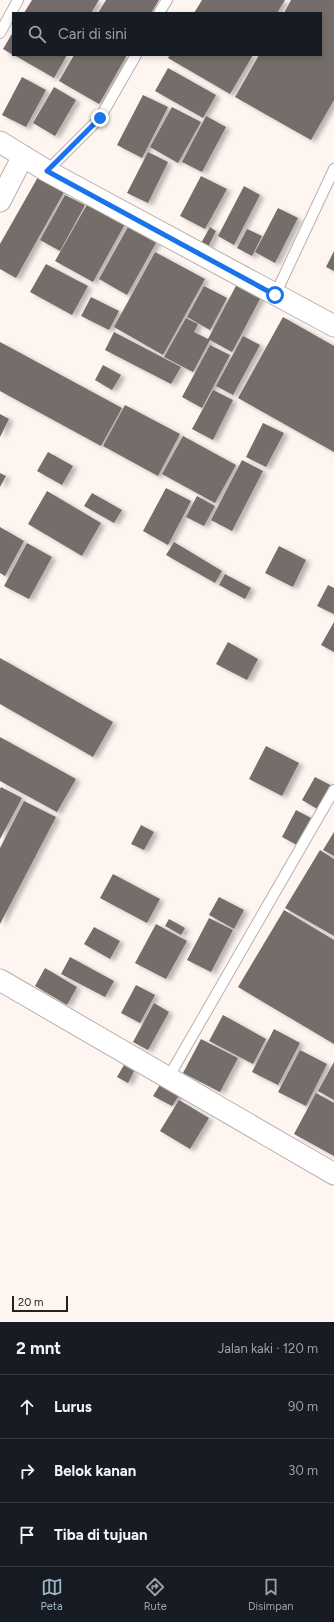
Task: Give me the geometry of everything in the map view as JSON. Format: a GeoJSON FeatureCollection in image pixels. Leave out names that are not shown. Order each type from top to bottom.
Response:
{"type":"FeatureCollection","features":[{"type":"Feature","properties":{"kind":"street"},"geometry":{"type":"LineString","coordinates":[[0,142],[47,171],[334,326]]}},
{"type":"Feature","properties":{"kind":"street"},"geometry":{"type":"LineString","coordinates":[[0,201],[23,156]]}},
{"type":"Feature","properties":{"kind":"street"},"geometry":{"type":"LineString","coordinates":[[0,980],[334,1174]]}},
{"type":"Feature","properties":{"kind":"lane"},"geometry":{"type":"LineString","coordinates":[[0,33],[18,0]]}},
{"type":"Feature","properties":{"kind":"lane"},"geometry":{"type":"LineString","coordinates":[[160,12],[167,0]]}},
{"type":"Feature","properties":{"kind":"lane"},"geometry":{"type":"LineString","coordinates":[[47,171],[100,118],[135,56]]}},
{"type":"Feature","properties":{"kind":"lane"},"geometry":{"type":"LineString","coordinates":[[275,295],[334,169]]}},
{"type":"Feature","properties":{"kind":"lane"},"geometry":{"type":"LineString","coordinates":[[168,1078],[334,790]]}},
{"type":"Feature","properties":{"kind":"building"},"geometry":{"type":"Polygon","coordinates":[[[32,0],[99,0],[92,12],[25,12],[32,0]]]}},
{"type":"Feature","properties":{"kind":"building"},"geometry":{"type":"Polygon","coordinates":[[[106,0],[159,0],[152,12],[99,12],[106,0]]]}},
{"type":"Feature","properties":{"kind":"building"},"geometry":{"type":"Polygon","coordinates":[[[202,0],[285,0],[278,12],[195,12],[202,0]]]}},
{"type":"Feature","properties":{"kind":"building"},"geometry":{"type":"Polygon","coordinates":[[[291,0],[334,0],[334,100],[311,140],[235,97],[258,56],[322,56],[322,12],[285,12],[291,0]]]}},
{"type":"Feature","properties":{"kind":"building"},"geometry":{"type":"Polygon","coordinates":[[[12,34],[12,54],[3,49],[12,34]]]}},
{"type":"Feature","properties":{"kind":"building"},"geometry":{"type":"Polygon","coordinates":[[[16,56],[66,56],[54,78],[16,56]]]}},
{"type":"Feature","properties":{"kind":"building"},"geometry":{"type":"Polygon","coordinates":[[[73,56],[126,56],[99,104],[59,81],[73,56]]]}},
{"type":"Feature","properties":{"kind":"building"},"geometry":{"type":"Polygon","coordinates":[[[169,56],[252,56],[230,94],[168,58],[169,56]]]}},
{"type":"Feature","properties":{"kind":"building"},"geometry":{"type":"Polygon","coordinates":[[[168,68],[216,95],[203,118],[155,91],[168,68]]]}},
{"type":"Feature","properties":{"kind":"building"},"geometry":{"type":"Polygon","coordinates":[[[22,77],[46,90],[26,127],[2,115],[22,77]]]}},
{"type":"Feature","properties":{"kind":"building"},"geometry":{"type":"Polygon","coordinates":[[[54,87],[76,100],[55,136],[33,123],[54,87]]]}},
{"type":"Feature","properties":{"kind":"building"},"geometry":{"type":"Polygon","coordinates":[[[143,95],[168,107],[142,158],[117,145],[143,95]]]}},
{"type":"Feature","properties":{"kind":"building"},"geometry":{"type":"Polygon","coordinates":[[[172,107],[201,122],[178,163],[150,147],[172,107]]]}},
{"type":"Feature","properties":{"kind":"building"},"geometry":{"type":"Polygon","coordinates":[[[206,116],[226,127],[202,172],[182,162],[206,116]]]}},
{"type":"Feature","properties":{"kind":"building"},"geometry":{"type":"Polygon","coordinates":[[[148,152],[168,162],[148,203],[127,193],[148,152]]]}},
{"type":"Feature","properties":{"kind":"building"},"geometry":{"type":"Polygon","coordinates":[[[201,176],[227,189],[205,229],[180,216],[201,176]]]}},
{"type":"Feature","properties":{"kind":"building"},"geometry":{"type":"Polygon","coordinates":[[[38,177],[64,192],[16,278],[0,269],[0,244],[38,177]]]}},
{"type":"Feature","properties":{"kind":"building"},"geometry":{"type":"Polygon","coordinates":[[[244,186],[260,195],[234,245],[218,236],[244,186]]]}},
{"type":"Feature","properties":{"kind":"building"},"geometry":{"type":"Polygon","coordinates":[[[65,195],[85,205],[60,251],[40,240],[65,195]]]}},
{"type":"Feature","properties":{"kind":"building"},"geometry":{"type":"Polygon","coordinates":[[[88,203],[125,224],[93,282],[55,261],[88,203]]]}},
{"type":"Feature","properties":{"kind":"building"},"geometry":{"type":"Polygon","coordinates":[[[278,208],[298,218],[275,263],[255,252],[278,208]]]}},
{"type":"Feature","properties":{"kind":"building"},"geometry":{"type":"Polygon","coordinates":[[[129,225],[157,241],[127,295],[99,279],[129,225]]]}},
{"type":"Feature","properties":{"kind":"building"},"geometry":{"type":"Polygon","coordinates":[[[210,227],[216,231],[207,249],[200,245],[210,227]]]}},
{"type":"Feature","properties":{"kind":"building"},"geometry":{"type":"Polygon","coordinates":[[[247,229],[262,236],[252,256],[237,248],[247,229]]]}},
{"type":"Feature","properties":{"kind":"building"},"geometry":{"type":"Polygon","coordinates":[[[334,251],[334,271],[326,267],[334,251]]]}},
{"type":"Feature","properties":{"kind":"building"},"geometry":{"type":"Polygon","coordinates":[[[155,252],[205,279],[163,355],[114,327],[155,252]]]}},
{"type":"Feature","properties":{"kind":"building"},"geometry":{"type":"Polygon","coordinates":[[[46,264],[88,286],[72,315],[30,292],[46,264]]]}},
{"type":"Feature","properties":{"kind":"building"},"geometry":{"type":"Polygon","coordinates":[[[238,282],[262,295],[232,352],[210,340],[193,372],[164,357],[186,318],[198,324],[194,332],[208,339],[238,282]]]}},
{"type":"Feature","properties":{"kind":"building"},"geometry":{"type":"Polygon","coordinates":[[[204,286],[227,298],[210,330],[187,317],[204,286]]]}},
{"type":"Feature","properties":{"kind":"building"},"geometry":{"type":"Polygon","coordinates":[[[91,297],[119,311],[109,330],[81,316],[91,297]]]}},
{"type":"Feature","properties":{"kind":"building"},"geometry":{"type":"Polygon","coordinates":[[[283,317],[334,346],[334,452],[238,398],[283,317]]]}},
{"type":"Feature","properties":{"kind":"building"},"geometry":{"type":"Polygon","coordinates":[[[114,332],[181,367],[171,384],[105,350],[114,332]]]}},
{"type":"Feature","properties":{"kind":"building"},"geometry":{"type":"Polygon","coordinates":[[[243,336],[260,345],[233,395],[216,386],[243,336]]]}},
{"type":"Feature","properties":{"kind":"building"},"geometry":{"type":"Polygon","coordinates":[[[0,342],[122,408],[101,446],[0,391],[0,342]]]}},
{"type":"Feature","properties":{"kind":"building"},"geometry":{"type":"Polygon","coordinates":[[[210,345],[230,355],[202,408],[182,397],[210,345]]]}},
{"type":"Feature","properties":{"kind":"building"},"geometry":{"type":"Polygon","coordinates":[[[103,365],[121,375],[112,390],[95,380],[103,365]]]}},
{"type":"Feature","properties":{"kind":"building"},"geometry":{"type":"Polygon","coordinates":[[[213,390],[233,400],[213,440],[192,429],[213,390]]]}},
{"type":"Feature","properties":{"kind":"building"},"geometry":{"type":"Polygon","coordinates":[[[125,405],[180,434],[158,476],[103,446],[125,405]]]}},
{"type":"Feature","properties":{"kind":"building"},"geometry":{"type":"Polygon","coordinates":[[[0,414],[9,419],[0,437],[0,414]]]}},
{"type":"Feature","properties":{"kind":"building"},"geometry":{"type":"Polygon","coordinates":[[[263,423],[284,433],[266,467],[246,457],[263,423]]]}},
{"type":"Feature","properties":{"kind":"building"},"geometry":{"type":"Polygon","coordinates":[[[183,436],[236,465],[215,503],[162,474],[183,436]]]}},
{"type":"Feature","properties":{"kind":"building"},"geometry":{"type":"Polygon","coordinates":[[[48,452],[73,466],[62,485],[37,471],[48,452]]]}},
{"type":"Feature","properties":{"kind":"building"},"geometry":{"type":"Polygon","coordinates":[[[242,460],[263,471],[232,531],[211,520],[242,460]]]}},
{"type":"Feature","properties":{"kind":"building"},"geometry":{"type":"Polygon","coordinates":[[[0,473],[6,476],[0,487],[0,473]]]}},
{"type":"Feature","properties":{"kind":"building"},"geometry":{"type":"Polygon","coordinates":[[[166,488],[191,501],[168,545],[143,531],[166,488]]]}},
{"type":"Feature","properties":{"kind":"building"},"geometry":{"type":"Polygon","coordinates":[[[47,491],[101,523],[82,556],[28,524],[47,491]]]}},
{"type":"Feature","properties":{"kind":"building"},"geometry":{"type":"Polygon","coordinates":[[[92,493],[122,510],[114,523],[84,506],[92,493]]]}},
{"type":"Feature","properties":{"kind":"building"},"geometry":{"type":"Polygon","coordinates":[[[197,496],[215,506],[204,526],[186,517],[197,496]]]}},
{"type":"Feature","properties":{"kind":"building"},"geometry":{"type":"Polygon","coordinates":[[[0,527],[24,541],[5,576],[0,573],[0,527]]]}},
{"type":"Feature","properties":{"kind":"building"},"geometry":{"type":"Polygon","coordinates":[[[174,542],[222,571],[215,583],[166,555],[174,542]]]}},
{"type":"Feature","properties":{"kind":"building"},"geometry":{"type":"Polygon","coordinates":[[[27,543],[52,557],[29,599],[4,586],[27,543]]]}},
{"type":"Feature","properties":{"kind":"building"},"geometry":{"type":"Polygon","coordinates":[[[279,546],[306,560],[293,587],[265,573],[279,546]]]}},
{"type":"Feature","properties":{"kind":"building"},"geometry":{"type":"Polygon","coordinates":[[[225,574],[251,588],[245,599],[219,585],[225,574]]]}},
{"type":"Feature","properties":{"kind":"building"},"geometry":{"type":"Polygon","coordinates":[[[328,585],[334,588],[334,614],[317,606],[328,585]]]}},
{"type":"Feature","properties":{"kind":"building"},"geometry":{"type":"Polygon","coordinates":[[[334,622],[334,652],[321,645],[334,622]]]}},
{"type":"Feature","properties":{"kind":"building"},"geometry":{"type":"Polygon","coordinates":[[[228,642],[258,659],[247,680],[216,664],[228,642]]]}},
{"type":"Feature","properties":{"kind":"building"},"geometry":{"type":"Polygon","coordinates":[[[0,658],[113,722],[93,757],[0,704],[0,658]]]}},
{"type":"Feature","properties":{"kind":"building"},"geometry":{"type":"Polygon","coordinates":[[[0,737],[76,779],[57,812],[0,781],[0,737]]]}},
{"type":"Feature","properties":{"kind":"building"},"geometry":{"type":"Polygon","coordinates":[[[266,746],[299,763],[282,796],[249,779],[266,746]]]}},
{"type":"Feature","properties":{"kind":"building"},"geometry":{"type":"Polygon","coordinates":[[[315,777],[332,786],[319,810],[302,800],[315,777]]]}},
{"type":"Feature","properties":{"kind":"building"},"geometry":{"type":"Polygon","coordinates":[[[1,787],[22,798],[0,839],[0,789],[1,787]]]}},
{"type":"Feature","properties":{"kind":"building"},"geometry":{"type":"Polygon","coordinates":[[[24,801],[56,817],[0,924],[0,848],[24,801]]]}},
{"type":"Feature","properties":{"kind":"building"},"geometry":{"type":"Polygon","coordinates":[[[296,810],[311,818],[297,845],[282,837],[296,810]]]}},
{"type":"Feature","properties":{"kind":"building"},"geometry":{"type":"Polygon","coordinates":[[[141,825],[154,832],[144,850],[131,844],[141,825]]]}},
{"type":"Feature","properties":{"kind":"building"},"geometry":{"type":"Polygon","coordinates":[[[334,832],[334,856],[323,850],[334,832]]]}},
{"type":"Feature","properties":{"kind":"building"},"geometry":{"type":"Polygon","coordinates":[[[320,850],[334,859],[334,936],[285,908],[320,850]]]}},
{"type":"Feature","properties":{"kind":"building"},"geometry":{"type":"Polygon","coordinates":[[[113,874],[160,899],[147,923],[100,898],[113,874]]]}},
{"type":"Feature","properties":{"kind":"building"},"geometry":{"type":"Polygon","coordinates":[[[219,897],[244,910],[234,929],[209,915],[219,897]]]}},
{"type":"Feature","properties":{"kind":"building"},"geometry":{"type":"Polygon","coordinates":[[[284,910],[334,940],[334,1044],[238,987],[284,910]]]}},
{"type":"Feature","properties":{"kind":"building"},"geometry":{"type":"Polygon","coordinates":[[[209,918],[233,930],[211,972],[187,960],[209,918]]]}},
{"type":"Feature","properties":{"kind":"building"},"geometry":{"type":"Polygon","coordinates":[[[169,919],[185,928],[181,935],[165,926],[169,919]]]}},
{"type":"Feature","properties":{"kind":"building"},"geometry":{"type":"Polygon","coordinates":[[[156,924],[187,941],[166,979],[135,963],[156,924]]]}},
{"type":"Feature","properties":{"kind":"building"},"geometry":{"type":"Polygon","coordinates":[[[94,927],[120,941],[110,959],[84,944],[94,927]]]}},
{"type":"Feature","properties":{"kind":"building"},"geometry":{"type":"Polygon","coordinates":[[[70,957],[114,981],[105,997],[61,974],[70,957]]]}},
{"type":"Feature","properties":{"kind":"building"},"geometry":{"type":"Polygon","coordinates":[[[45,968],[77,987],[67,1005],[35,986],[45,968]]]}},
{"type":"Feature","properties":{"kind":"building"},"geometry":{"type":"Polygon","coordinates":[[[136,985],[155,995],[140,1023],[121,1013],[136,985]]]}},
{"type":"Feature","properties":{"kind":"building"},"geometry":{"type":"Polygon","coordinates":[[[154,1003],[169,1012],[148,1050],[133,1042],[154,1003]]]}},
{"type":"Feature","properties":{"kind":"building"},"geometry":{"type":"Polygon","coordinates":[[[223,1015],[266,1039],[253,1064],[209,1041],[223,1015]]]}},
{"type":"Feature","properties":{"kind":"building"},"geometry":{"type":"Polygon","coordinates":[[[274,1029],[300,1043],[278,1085],[252,1072],[274,1029]]]}},
{"type":"Feature","properties":{"kind":"building"},"geometry":{"type":"Polygon","coordinates":[[[201,1039],[238,1058],[220,1092],[183,1073],[201,1039]]]}},
{"type":"Feature","properties":{"kind":"building"},"geometry":{"type":"Polygon","coordinates":[[[300,1050],[327,1064],[306,1106],[278,1092],[300,1050]]]}},
{"type":"Feature","properties":{"kind":"building"},"geometry":{"type":"Polygon","coordinates":[[[334,1062],[334,1100],[318,1091],[334,1062]]]}},
{"type":"Feature","properties":{"kind":"building"},"geometry":{"type":"Polygon","coordinates":[[[124,1065],[134,1071],[128,1083],[117,1077],[124,1065]]]}},
{"type":"Feature","properties":{"kind":"building"},"geometry":{"type":"Polygon","coordinates":[[[161,1083],[180,1094],[172,1106],[153,1096],[161,1083]]]}},
{"type":"Feature","properties":{"kind":"building"},"geometry":{"type":"Polygon","coordinates":[[[316,1093],[334,1103],[334,1156],[294,1134],[316,1093]]]}},
{"type":"Feature","properties":{"kind":"building"},"geometry":{"type":"Polygon","coordinates":[[[179,1100],[209,1118],[190,1149],[160,1131],[179,1100]]]}},
{"type":"Feature","properties":{"kind":"route"},"geometry":{"type":"LineString","coordinates":[[100,118],[47,171],[275,295]]}}]}
